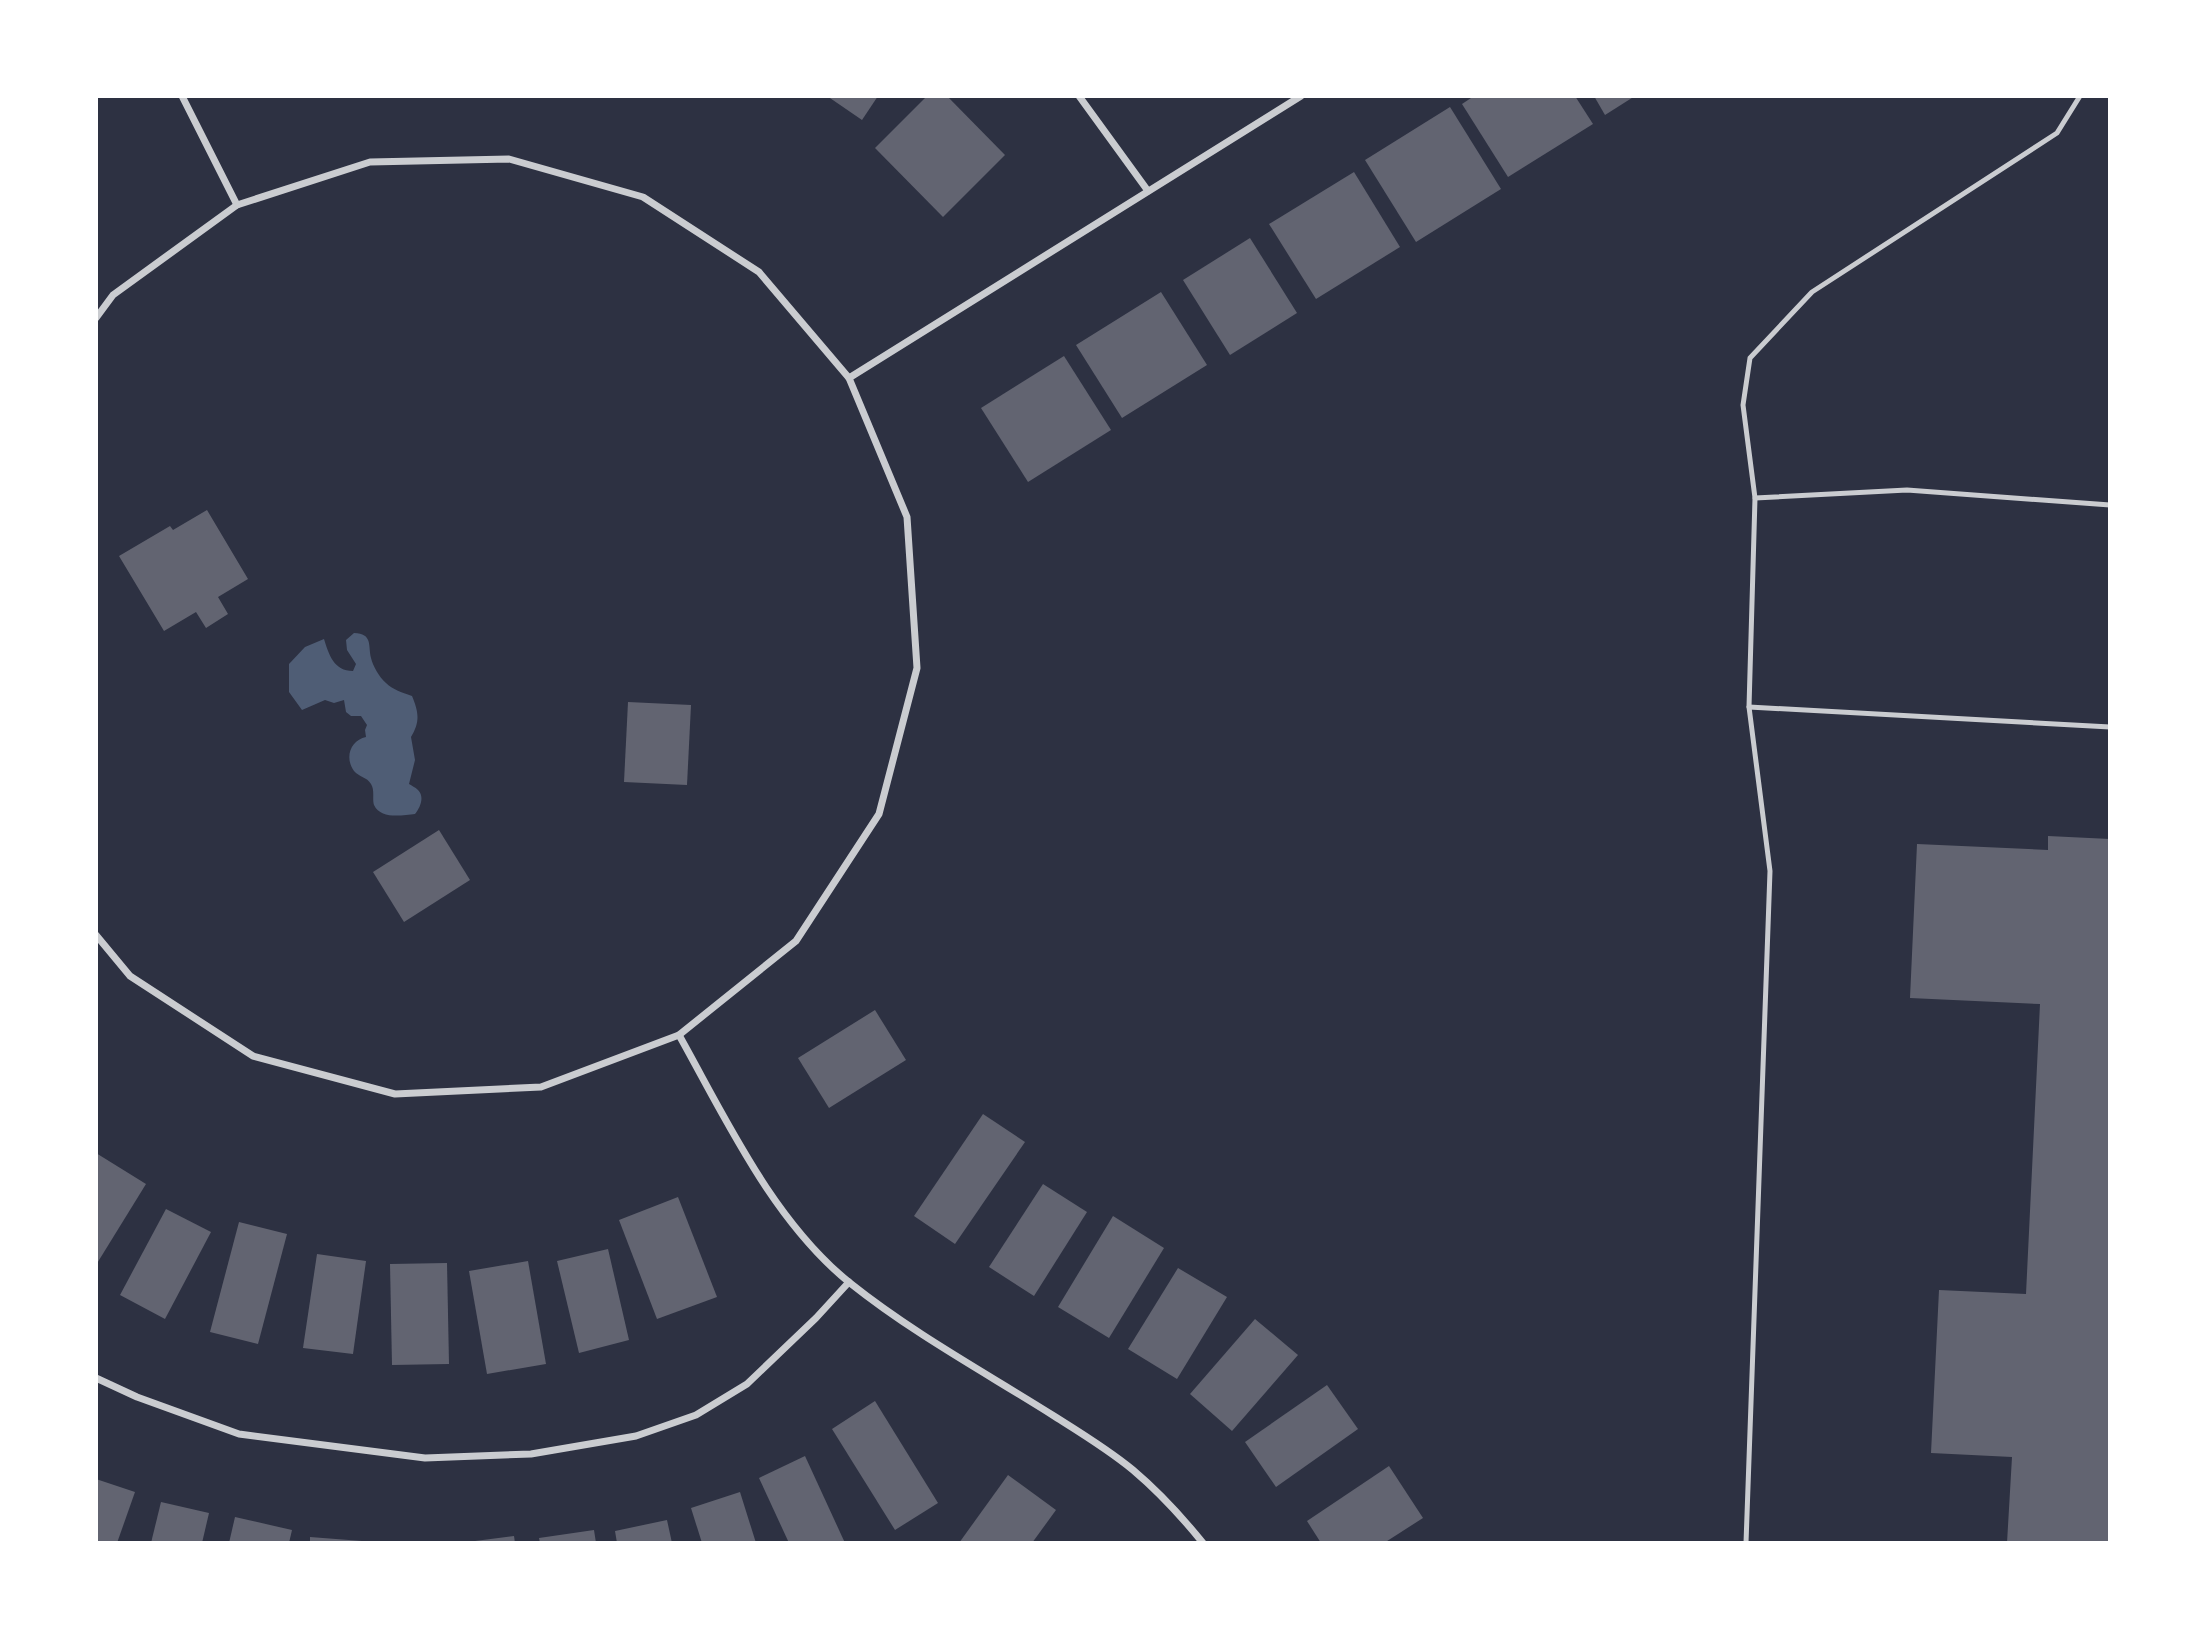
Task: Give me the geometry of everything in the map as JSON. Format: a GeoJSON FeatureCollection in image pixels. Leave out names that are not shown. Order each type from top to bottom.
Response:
{"type":"FeatureCollection","features":[{"type":"Feature","properties":{"kind":"street"},"geometry":{"type":"LineString","coordinates":[[182,96],[237,205]]}},
{"type":"Feature","properties":{"kind":"street"},"geometry":{"type":"LineString","coordinates":[[1079,96],[1148,191]]}},
{"type":"Feature","properties":{"kind":"street"},"geometry":{"type":"LineString","coordinates":[[849,378],[1301,96]]}},
{"type":"Feature","properties":{"kind":"street"},"geometry":{"type":"LineString","coordinates":[[96,318],[113,295],[237,205],[370,162],[509,159],[643,197],[759,272],[849,378],[906,517],[917,668],[879,814],[796,941],[679,1035],[541,1087],[395,1094],[253,1056],[130,976],[96,935]]}},
{"type":"Feature","properties":{"kind":"street"},"geometry":{"type":"LineString","coordinates":[[679,1035],[749,1161],[800,1231],[849,1282],[943,1348],[1103,1447],[1133,1470],[1169,1504],[1203,1543]]}},
{"type":"Feature","properties":{"kind":"street"},"geometry":{"type":"LineString","coordinates":[[96,1378],[137,1397],[239,1434],[425,1458],[531,1454],[636,1436],[696,1415],[747,1384],[816,1318],[849,1282]]}},
{"type":"Feature","properties":{"kind":"lane"},"geometry":{"type":"LineString","coordinates":[[1746,1543],[1770,871],[1749,707],[1755,498],[1743,405],[1751,358],[1812,292],[2057,133],[2080,96]]}},
{"type":"Feature","properties":{"kind":"lane"},"geometry":{"type":"LineString","coordinates":[[1755,498],[1907,490],[2110,505]]}},
{"type":"Feature","properties":{"kind":"lane"},"geometry":{"type":"LineString","coordinates":[[1749,707],[2110,727]]}},
{"type":"Feature","properties":{"kind":"water"},"geometry":{"type":"Polygon","coordinates":[[[354,633],[367,638],[373,664],[383,681],[412,696],[417,722],[411,737],[415,760],[409,784],[418,790],[421,799],[415,814],[393,816],[377,810],[371,784],[351,766],[349,755],[353,745],[366,737],[367,725],[361,716],[351,716],[346,712],[344,700],[334,703],[325,700],[302,710],[289,692],[289,664],[305,647],[324,639],[330,656],[337,665],[353,671],[356,664],[347,650],[346,640],[354,633]]]}},
{"type":"Feature","properties":{"kind":"building"},"geometry":{"type":"Polygon","coordinates":[[[827,96],[878,96],[862,120],[827,96]]]}},
{"type":"Feature","properties":{"kind":"building"},"geometry":{"type":"Polygon","coordinates":[[[927,96],[947,96],[1005,155],[943,217],[875,148],[927,96]]]}},
{"type":"Feature","properties":{"kind":"building"},"geometry":{"type":"Polygon","coordinates":[[[1474,96],[1575,96],[1593,124],[1508,177],[1462,104],[1474,96]]]}},
{"type":"Feature","properties":{"kind":"building"},"geometry":{"type":"Polygon","coordinates":[[[1594,96],[1635,96],[1605,115],[1594,96]]]}},
{"type":"Feature","properties":{"kind":"building"},"geometry":{"type":"Polygon","coordinates":[[[1450,107],[1501,189],[1416,242],[1365,160],[1450,107]]]}},
{"type":"Feature","properties":{"kind":"building"},"geometry":{"type":"Polygon","coordinates":[[[1354,172],[1400,247],[1316,299],[1269,224],[1354,172]]]}},
{"type":"Feature","properties":{"kind":"building"},"geometry":{"type":"Polygon","coordinates":[[[1250,238],[1297,313],[1230,355],[1183,280],[1250,238]]]}},
{"type":"Feature","properties":{"kind":"building"},"geometry":{"type":"Polygon","coordinates":[[[1161,292],[1207,365],[1122,418],[1076,345],[1161,292]]]}},
{"type":"Feature","properties":{"kind":"building"},"geometry":{"type":"Polygon","coordinates":[[[1064,356],[1111,430],[1028,482],[981,408],[1064,356]]]}},
{"type":"Feature","properties":{"kind":"building"},"geometry":{"type":"Polygon","coordinates":[[[207,510],[248,579],[218,597],[228,614],[206,628],[196,612],[164,631],[119,556],[170,526],[173,530],[207,510]]]}},
{"type":"Feature","properties":{"kind":"building"},"geometry":{"type":"Polygon","coordinates":[[[628,702],[691,705],[687,785],[624,782],[628,702]]]}},
{"type":"Feature","properties":{"kind":"building"},"geometry":{"type":"Polygon","coordinates":[[[439,830],[470,880],[404,922],[373,872],[439,830]]]}},
{"type":"Feature","properties":{"kind":"building"},"geometry":{"type":"Polygon","coordinates":[[[2048,836],[2110,839],[2110,1543],[2007,1543],[2012,1457],[1931,1453],[1939,1290],[2026,1294],[2040,1004],[1910,998],[1917,844],[2048,850],[2048,836]]]}},
{"type":"Feature","properties":{"kind":"building"},"geometry":{"type":"Polygon","coordinates":[[[875,1010],[906,1060],[829,1108],[798,1058],[875,1010]]]}},
{"type":"Feature","properties":{"kind":"building"},"geometry":{"type":"Polygon","coordinates":[[[983,1114],[1025,1142],[955,1244],[914,1216],[983,1114]]]}},
{"type":"Feature","properties":{"kind":"building"},"geometry":{"type":"Polygon","coordinates":[[[96,1153],[146,1184],[96,1265],[96,1153]]]}},
{"type":"Feature","properties":{"kind":"building"},"geometry":{"type":"Polygon","coordinates":[[[1043,1184],[1087,1212],[1034,1296],[989,1267],[1043,1184]]]}},
{"type":"Feature","properties":{"kind":"building"},"geometry":{"type":"Polygon","coordinates":[[[678,1197],[717,1297],[657,1319],[619,1220],[678,1197]]]}},
{"type":"Feature","properties":{"kind":"building"},"geometry":{"type":"Polygon","coordinates":[[[166,1209],[211,1232],[165,1319],[120,1295],[166,1209]]]}},
{"type":"Feature","properties":{"kind":"building"},"geometry":{"type":"Polygon","coordinates":[[[1113,1216],[1164,1248],[1109,1338],[1058,1307],[1113,1216]]]}},
{"type":"Feature","properties":{"kind":"building"},"geometry":{"type":"Polygon","coordinates":[[[239,1222],[287,1234],[258,1344],[210,1332],[239,1222]]]}},
{"type":"Feature","properties":{"kind":"building"},"geometry":{"type":"Polygon","coordinates":[[[608,1249],[629,1340],[579,1353],[557,1261],[608,1249]]]}},
{"type":"Feature","properties":{"kind":"building"},"geometry":{"type":"Polygon","coordinates":[[[317,1254],[366,1261],[353,1354],[303,1348],[317,1254]]]}},
{"type":"Feature","properties":{"kind":"building"},"geometry":{"type":"Polygon","coordinates":[[[528,1261],[546,1364],[487,1374],[469,1271],[528,1261]]]}},
{"type":"Feature","properties":{"kind":"building"},"geometry":{"type":"Polygon","coordinates":[[[447,1263],[449,1364],[392,1365],[390,1264],[447,1263]]]}},
{"type":"Feature","properties":{"kind":"building"},"geometry":{"type":"Polygon","coordinates":[[[1178,1268],[1227,1297],[1177,1379],[1128,1349],[1178,1268]]]}},
{"type":"Feature","properties":{"kind":"building"},"geometry":{"type":"Polygon","coordinates":[[[1255,1319],[1298,1355],[1232,1431],[1190,1394],[1255,1319]]]}},
{"type":"Feature","properties":{"kind":"building"},"geometry":{"type":"Polygon","coordinates":[[[1327,1385],[1358,1429],[1276,1487],[1245,1442],[1327,1385]]]}},
{"type":"Feature","properties":{"kind":"building"},"geometry":{"type":"Polygon","coordinates":[[[875,1401],[938,1503],[895,1530],[832,1429],[875,1401]]]}},
{"type":"Feature","properties":{"kind":"building"},"geometry":{"type":"Polygon","coordinates":[[[805,1456],[845,1543],[789,1543],[759,1478],[805,1456]]]}},
{"type":"Feature","properties":{"kind":"building"},"geometry":{"type":"Polygon","coordinates":[[[1389,1466],[1423,1518],[1384,1543],[1321,1543],[1307,1521],[1389,1466]]]}},
{"type":"Feature","properties":{"kind":"building"},"geometry":{"type":"Polygon","coordinates":[[[1008,1475],[1056,1510],[1032,1543],[959,1543],[1008,1475]]]}},
{"type":"Feature","properties":{"kind":"building"},"geometry":{"type":"Polygon","coordinates":[[[96,1479],[135,1492],[117,1543],[96,1543],[96,1479]]]}},
{"type":"Feature","properties":{"kind":"building"},"geometry":{"type":"Polygon","coordinates":[[[740,1492],[756,1543],[702,1543],[691,1508],[740,1492]]]}},
{"type":"Feature","properties":{"kind":"building"},"geometry":{"type":"Polygon","coordinates":[[[161,1502],[209,1513],[202,1543],[151,1543],[161,1502]]]}},
{"type":"Feature","properties":{"kind":"building"},"geometry":{"type":"Polygon","coordinates":[[[235,1517],[292,1530],[289,1543],[229,1543],[235,1517]]]}},
{"type":"Feature","properties":{"kind":"building"},"geometry":{"type":"Polygon","coordinates":[[[667,1520],[672,1543],[617,1543],[615,1531],[667,1520]]]}},
{"type":"Feature","properties":{"kind":"building"},"geometry":{"type":"Polygon","coordinates":[[[594,1530],[596,1543],[540,1543],[539,1538],[594,1530]]]}},
{"type":"Feature","properties":{"kind":"building"},"geometry":{"type":"Polygon","coordinates":[[[514,1536],[515,1543],[475,1541],[514,1536]]]}},
{"type":"Feature","properties":{"kind":"building"},"geometry":{"type":"Polygon","coordinates":[[[310,1537],[362,1541],[362,1543],[310,1543],[310,1537]]]}}]}
